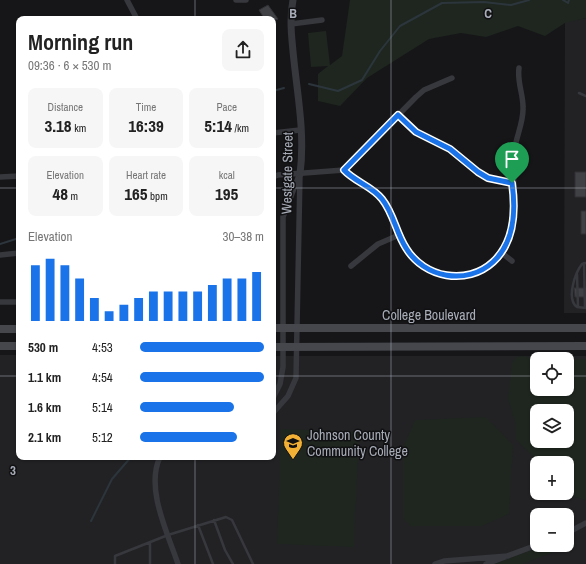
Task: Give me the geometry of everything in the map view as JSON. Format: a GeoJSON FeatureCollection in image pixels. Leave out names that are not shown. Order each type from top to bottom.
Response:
{"type":"FeatureCollection","features":[{"type":"Feature","properties":{"kind":"main road"},"geometry":{"type":"LineString","coordinates":[[0,329],[16,328]]}},
{"type":"Feature","properties":{"kind":"main road","name":"College Boulevard"},"geometry":{"type":"LineString","coordinates":[[276,328],[586,328]]}},
{"type":"Feature","properties":{"kind":"main road"},"geometry":{"type":"LineString","coordinates":[[0,346],[16,346]]}},
{"type":"Feature","properties":{"kind":"main road"},"geometry":{"type":"LineString","coordinates":[[276,347],[586,346]]}},
{"type":"Feature","properties":{"kind":"street"},"geometry":{"type":"LineString","coordinates":[[135,0],[128,1],[136,16]]}},
{"type":"Feature","properties":{"kind":"street"},"geometry":{"type":"LineString","coordinates":[[236,0],[246,0]]}},
{"type":"Feature","properties":{"kind":"street","name":"Westgate Street"},"geometry":{"type":"LineString","coordinates":[[276,410],[283,404],[293,387],[297,369],[300,174],[302,149],[291,24],[293,0]]}},
{"type":"Feature","properties":{"kind":"street"},"geometry":{"type":"LineString","coordinates":[[291,24],[322,20]]}},
{"type":"Feature","properties":{"kind":"street"},"geometry":{"type":"LineString","coordinates":[[344,170],[353,180],[368,187],[382,199],[391,214],[406,248],[417,262],[430,270],[447,276],[463,276],[477,272],[492,263],[502,253],[512,229],[512,183],[514,153],[523,112],[518,79],[519,68]]}},
{"type":"Feature","properties":{"kind":"street"},"geometry":{"type":"LineString","coordinates":[[276,175],[344,170],[424,90],[452,78]]}},
{"type":"Feature","properties":{"kind":"street"},"geometry":{"type":"LineString","coordinates":[[398,115],[416,132],[450,149],[478,172],[488,178],[512,183]]}},
{"type":"Feature","properties":{"kind":"street"},"geometry":{"type":"LineString","coordinates":[[276,133],[300,130]]}},
{"type":"Feature","properties":{"kind":"street"},"geometry":{"type":"LineString","coordinates":[[276,391],[282,376],[283,217],[300,174]]}},
{"type":"Feature","properties":{"kind":"street"},"geometry":{"type":"LineString","coordinates":[[0,178],[16,176]]}},
{"type":"Feature","properties":{"kind":"street"},"geometry":{"type":"LineString","coordinates":[[351,266],[378,244],[399,235]]}},
{"type":"Feature","properties":{"kind":"street"},"geometry":{"type":"LineString","coordinates":[[0,254],[16,253]]}},
{"type":"Feature","properties":{"kind":"street"},"geometry":{"type":"LineString","coordinates":[[502,253],[512,261]]}},
{"type":"Feature","properties":{"kind":"street"},"geometry":{"type":"LineString","coordinates":[[0,302],[16,302]]}},
{"type":"Feature","properties":{"kind":"street"},"geometry":{"type":"LineString","coordinates":[[159,460],[156,469],[155,489],[178,564]]}},
{"type":"Feature","properties":{"kind":"street"},"geometry":{"type":"LineString","coordinates":[[574,529],[586,523]]}},
{"type":"Feature","properties":{"kind":"street"},"geometry":{"type":"LineString","coordinates":[[486,564],[530,548]]}},
{"type":"Feature","properties":{"kind":"street"},"geometry":{"type":"LineString","coordinates":[[435,564],[450,560],[508,556]]}},
{"type":"Feature","properties":{"kind":"lane"},"geometry":{"type":"LineString","coordinates":[[579,93],[586,96]]}},
{"type":"Feature","properties":{"kind":"lane"},"geometry":{"type":"LineString","coordinates":[[585,263],[586,308],[574,305],[573,300],[573,285],[577,271],[582,264],[585,263]]}},
{"type":"Feature","properties":{"kind":"lane"},"geometry":{"type":"LineString","coordinates":[[114,564],[115,556],[168,535],[226,517],[232,520],[253,564]]}},
{"type":"Feature","properties":{"kind":"lane"},"geometry":{"type":"LineString","coordinates":[[214,520],[225,550],[233,564]]}},
{"type":"Feature","properties":{"kind":"lane"},"geometry":{"type":"LineString","coordinates":[[198,525],[213,564]]}},
{"type":"Feature","properties":{"kind":"lane"},"geometry":{"type":"LineString","coordinates":[[150,543],[150,564]]}},
{"type":"Feature","properties":{"kind":"shaded area"},"geometry":{"type":"Polygon","coordinates":[[[350,0],[586,0],[586,18],[565,23],[545,36],[518,26],[486,37],[461,33],[429,39],[367,78],[340,106],[318,101],[318,74],[328,66],[311,67],[308,33],[326,31],[330,65],[342,56],[350,0]]]}},
{"type":"Feature","properties":{"kind":"shaded area"},"geometry":{"type":"Polygon","coordinates":[[[586,18],[586,313],[564,313],[565,22],[586,18]]]}},
{"type":"Feature","properties":{"kind":"shaded area","name":"Johnson County Community College"},"geometry":{"type":"Polygon","coordinates":[[[0,355],[16,355],[16,460],[276,460],[276,356],[530,356],[530,396],[574,396],[574,356],[586,356],[586,564],[0,564],[0,355]]]}},
{"type":"Feature","properties":{"kind":"shaded area"},"geometry":{"type":"Polygon","coordinates":[[[517,357],[530,357],[530,396],[574,396],[574,360],[586,359],[586,500],[574,497],[574,456],[532,456],[516,439],[515,422],[508,399],[512,362],[517,357]]]}},
{"type":"Feature","properties":{"kind":"shaded area"},"geometry":{"type":"Polygon","coordinates":[[[486,417],[513,445],[509,514],[482,526],[411,526],[403,518],[403,447],[415,420],[486,417]]]}},
{"type":"Feature","properties":{"kind":"shaded area"},"geometry":{"type":"Polygon","coordinates":[[[281,429],[359,432],[354,547],[277,544],[281,429]]]}},
{"type":"Feature","properties":{"kind":"shaded area"},"geometry":{"type":"Polygon","coordinates":[[[530,550],[530,552],[554,552],[523,564],[495,564],[530,550]]]}},
{"type":"Feature","properties":{"kind":"building"},"geometry":{"type":"Polygon","coordinates":[[[268,5],[276,16],[263,16],[259,10],[268,5]]]}},
{"type":"Feature","properties":{"kind":"building"},"geometry":{"type":"Polygon","coordinates":[[[575,172],[586,172],[586,197],[575,197],[575,172]]]}},
{"type":"Feature","properties":{"kind":"building"},"geometry":{"type":"Polygon","coordinates":[[[581,211],[586,211],[586,234],[581,234],[581,211]]]}},
{"type":"Feature","properties":{"kind":"building"},"geometry":{"type":"Polygon","coordinates":[[[574,288],[586,288],[586,297],[575,297],[574,288]]]}},
{"type":"Feature","properties":{"kind":"waterway"},"geometry":{"type":"LineString","coordinates":[[309,84],[338,91],[362,80],[380,51],[400,26],[442,3],[484,2],[511,5],[529,0]]}},
{"type":"Feature","properties":{"kind":"waterway"},"geometry":{"type":"LineString","coordinates":[[563,0],[568,3],[569,0]]}},
{"type":"Feature","properties":{"kind":"waterway"},"geometry":{"type":"LineString","coordinates":[[276,90],[284,88]]}},
{"type":"Feature","properties":{"kind":"waterway"},"geometry":{"type":"LineString","coordinates":[[0,244],[16,239]]}},
{"type":"Feature","properties":{"kind":"waterway"},"geometry":{"type":"LineString","coordinates":[[91,521],[112,479],[128,460]]}},
{"type":"Feature","properties":{"kind":"place","name":"Johnson County Community College"},"geometry":{"type":"Point","coordinates":[293,460]}},
{"type":"Feature","properties":{"kind":"route"},"geometry":{"type":"LineString","coordinates":[[398,115],[416,132],[450,149],[470,166],[488,178],[512,183],[512,229],[507,245],[502,253],[482,270],[463,276],[447,276],[430,270],[417,262],[406,248],[391,214],[382,199],[368,187],[353,180],[344,170],[398,115]]}}]}
